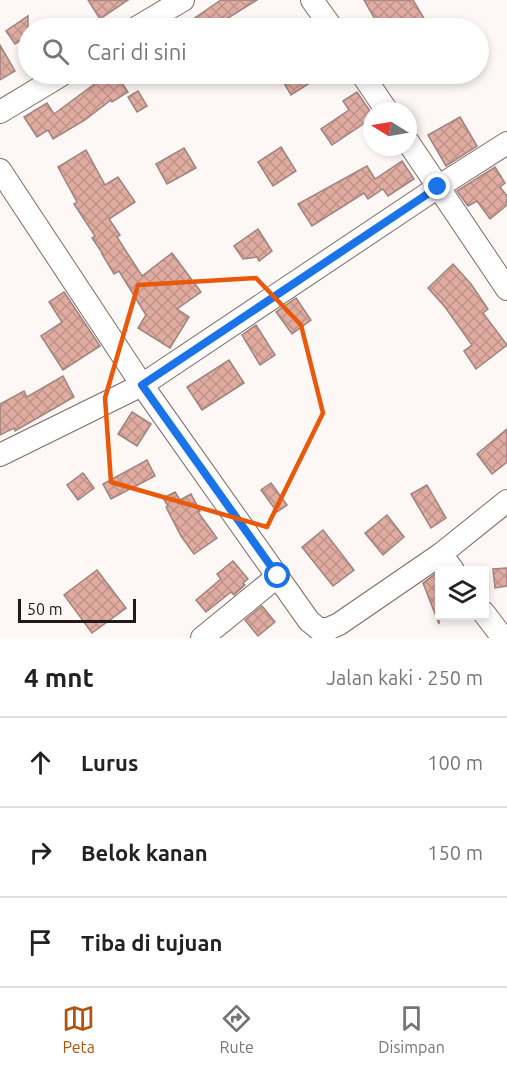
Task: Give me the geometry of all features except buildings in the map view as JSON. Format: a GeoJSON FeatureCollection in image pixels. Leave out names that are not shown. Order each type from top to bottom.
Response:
{"type":"FeatureCollection","features":[{"type":"Feature","properties":{"kind":"street"},"geometry":{"type":"LineString","coordinates":[[153,18],[183,0]]}},
{"type":"Feature","properties":{"kind":"street"},"geometry":{"type":"LineString","coordinates":[[312,0],[325,18]]}},
{"type":"Feature","properties":{"kind":"street"},"geometry":{"type":"LineString","coordinates":[[0,112],[46,84]]}},
{"type":"Feature","properties":{"kind":"street"},"geometry":{"type":"LineString","coordinates":[[369,84],[381,102]]}},
{"type":"Feature","properties":{"kind":"street"},"geometry":{"type":"LineString","coordinates":[[0,455],[142,385],[507,143]]}},
{"type":"Feature","properties":{"kind":"street"},"geometry":{"type":"LineString","coordinates":[[417,156],[507,289]]}},
{"type":"Feature","properties":{"kind":"street"},"geometry":{"type":"LineString","coordinates":[[0,170],[142,385],[309,621],[319,629],[328,629],[339,624],[447,562],[507,501]]}},
{"type":"Feature","properties":{"kind":"street"},"geometry":{"type":"LineString","coordinates":[[202,638],[278,576]]}},
{"type":"Feature","properties":{"kind":"street"},"geometry":{"type":"LineString","coordinates":[[489,620],[503,638]]}},
{"type":"Feature","properties":{"kind":"highlighted area"},"geometry":{"type":"Polygon","coordinates":[[[256,278],[301,325],[323,413],[267,527],[111,482],[105,398],[138,285],[256,278]]]}},
{"type":"Feature","properties":{"kind":"route"},"geometry":{"type":"LineString","coordinates":[[278,576],[142,385],[438,187]]}}]}
